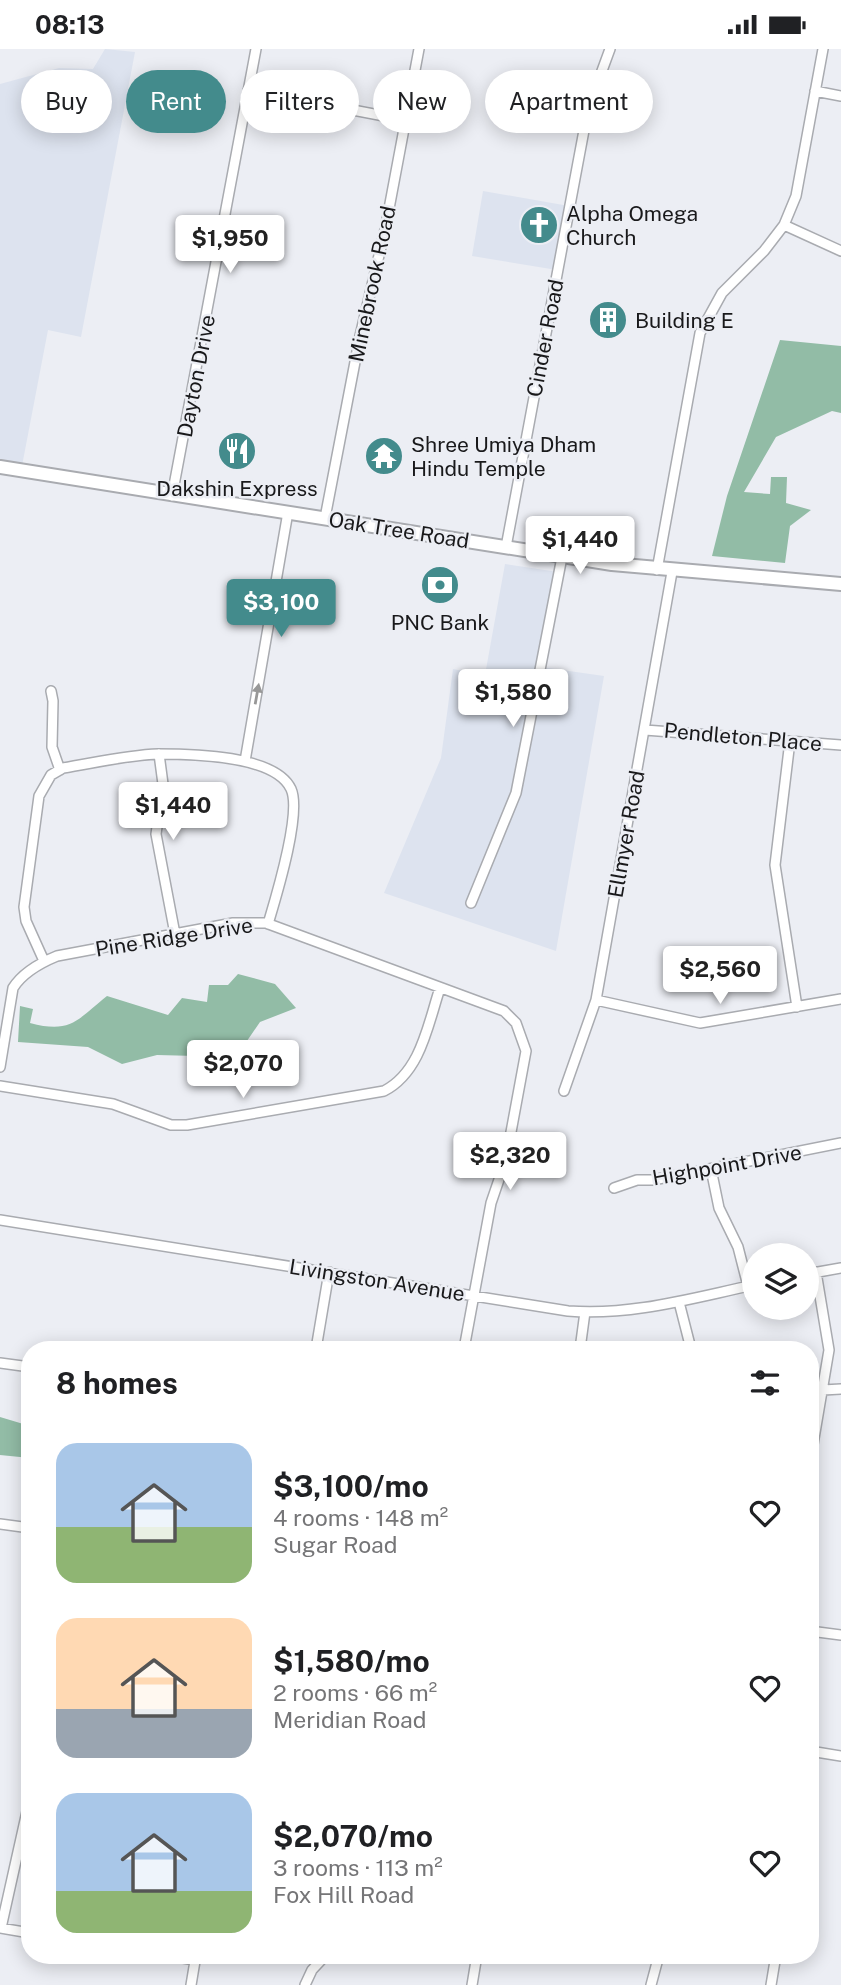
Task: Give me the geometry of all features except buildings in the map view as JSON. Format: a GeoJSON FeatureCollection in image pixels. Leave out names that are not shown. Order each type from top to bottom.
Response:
{"type":"FeatureCollection","features":[{"type":"Feature","properties":{"kind":"main road","name":"Oak Tree Road"},"geometry":{"type":"LineString","coordinates":[[0,467],[562,557],[672,572],[841,585]]}},
{"type":"Feature","properties":{"kind":"street","name":"Dayton Drive"},"geometry":{"type":"LineString","coordinates":[[252,70],[256,49]]}},
{"type":"Feature","properties":{"kind":"street","name":"Minebrook Road"},"geometry":{"type":"LineString","coordinates":[[415,70],[419,49]]}},
{"type":"Feature","properties":{"kind":"street","name":"Cinder Road"},"geometry":{"type":"LineString","coordinates":[[506,547],[588,109],[610,49]]}},
{"type":"Feature","properties":{"kind":"street"},"geometry":{"type":"LineString","coordinates":[[657,570],[700,333],[722,293],[764,251],[784,225],[796,196],[823,49]]}},
{"type":"Feature","properties":{"kind":"street"},"geometry":{"type":"LineString","coordinates":[[815,90],[841,96]]}},
{"type":"Feature","properties":{"kind":"street","name":"Dayton Drive"},"geometry":{"type":"LineString","coordinates":[[172,496],[240,133]]}},
{"type":"Feature","properties":{"kind":"street","name":"Minebrook Road"},"geometry":{"type":"LineString","coordinates":[[325,518],[402,133]]}},
{"type":"Feature","properties":{"kind":"street"},"geometry":{"type":"LineString","coordinates":[[784,225],[841,251]]}},
{"type":"Feature","properties":{"kind":"street"},"geometry":{"type":"LineString","coordinates":[[245,761],[288,512]]}},
{"type":"Feature","properties":{"kind":"street"},"geometry":{"type":"LineString","coordinates":[[471,903],[516,793],[562,557]]}},
{"type":"Feature","properties":{"kind":"street","name":"Ellmyer Road"},"geometry":{"type":"LineString","coordinates":[[564,1091],[596,1000],[672,572]]}},
{"type":"Feature","properties":{"kind":"street"},"geometry":{"type":"LineString","coordinates":[[51,691],[54,701],[52,747],[60,770]]}},
{"type":"Feature","properties":{"kind":"street","name":"Pendleton Place"},"geometry":{"type":"LineString","coordinates":[[645,730],[841,745]]}},
{"type":"Feature","properties":{"kind":"street"},"geometry":{"type":"LineString","coordinates":[[790,741],[775,865],[797,1007]]}},
{"type":"Feature","properties":{"kind":"street"},"geometry":{"type":"LineString","coordinates":[[159,754],[163,784],[156,834],[175,934]]}},
{"type":"Feature","properties":{"kind":"street"},"geometry":{"type":"LineString","coordinates":[[44,961],[26,921],[24,907],[39,796],[51,775],[60,770],[159,754],[245,761],[269,767],[283,776],[295,802],[284,874],[268,924]]}},
{"type":"Feature","properties":{"kind":"street","name":"Pine Ridge Drive"},"geometry":{"type":"LineString","coordinates":[[0,1067],[13,988],[18,980],[44,961],[57,956],[233,923],[268,924],[504,1011],[516,1023],[524,1037],[526,1051],[518,1108],[506,1159],[491,1203],[473,1296]]}},
{"type":"Feature","properties":{"kind":"street"},"geometry":{"type":"LineString","coordinates":[[0,1086],[113,1104],[171,1125],[187,1125],[384,1091],[406,1076],[415,1059],[440,988]]}},
{"type":"Feature","properties":{"kind":"street"},"geometry":{"type":"LineString","coordinates":[[596,1000],[700,1023],[841,999]]}},
{"type":"Feature","properties":{"kind":"street","name":"Highpoint Drive"},"geometry":{"type":"LineString","coordinates":[[614,1188],[637,1180],[711,1169],[841,1143]]}},
{"type":"Feature","properties":{"kind":"street"},"geometry":{"type":"LineString","coordinates":[[711,1169],[719,1208],[742,1259]]}},
{"type":"Feature","properties":{"kind":"street","name":"Livingston Avenue"},"geometry":{"type":"LineString","coordinates":[[0,1220],[585,1312],[627,1311],[742,1288]]}},
{"type":"Feature","properties":{"kind":"street"},"geometry":{"type":"LineString","coordinates":[[819,1272],[841,1268]]}},
{"type":"Feature","properties":{"kind":"street"},"geometry":{"type":"LineString","coordinates":[[317,1341],[329,1272]]}},
{"type":"Feature","properties":{"kind":"street"},"geometry":{"type":"LineString","coordinates":[[465,1341],[473,1296]]}},
{"type":"Feature","properties":{"kind":"street"},"geometry":{"type":"LineString","coordinates":[[819,1301],[829,1335],[819,1412]]}},
{"type":"Feature","properties":{"kind":"street"},"geometry":{"type":"LineString","coordinates":[[679,1302],[689,1341]]}},
{"type":"Feature","properties":{"kind":"street"},"geometry":{"type":"LineString","coordinates":[[581,1341],[585,1312]]}},
{"type":"Feature","properties":{"kind":"street"},"geometry":{"type":"LineString","coordinates":[[0,1363],[21,1366]]}},
{"type":"Feature","properties":{"kind":"street"},"geometry":{"type":"LineString","coordinates":[[823,1390],[841,1389]]}},
{"type":"Feature","properties":{"kind":"street"},"geometry":{"type":"LineString","coordinates":[[0,1524],[21,1527]]}},
{"type":"Feature","properties":{"kind":"street"},"geometry":{"type":"LineString","coordinates":[[819,1632],[841,1635]]}},
{"type":"Feature","properties":{"kind":"street"},"geometry":{"type":"LineString","coordinates":[[819,1752],[841,1756]]}},
{"type":"Feature","properties":{"kind":"street"},"geometry":{"type":"LineString","coordinates":[[21,1838],[1,1928],[21,1931]]}},
{"type":"Feature","properties":{"kind":"street"},"geometry":{"type":"LineString","coordinates":[[191,1985],[194,1964]]}},
{"type":"Feature","properties":{"kind":"street"},"geometry":{"type":"LineString","coordinates":[[305,1985],[317,1964]]}},
{"type":"Feature","properties":{"kind":"street"},"geometry":{"type":"LineString","coordinates":[[472,1985],[476,1964]]}},
{"type":"Feature","properties":{"kind":"street"},"geometry":{"type":"LineString","coordinates":[[651,1985],[657,1964]]}},
{"type":"Feature","properties":{"kind":"street"},"geometry":{"type":"LineString","coordinates":[[771,1985],[774,1964]]}},
{"type":"Feature","properties":{"kind":"shaded area"},"geometry":{"type":"Polygon","coordinates":[[[105,49],[135,52],[132,70],[126,70],[126,100],[81,337],[48,330],[21,471],[0,467],[0,84],[21,78],[21,133],[112,133],[112,70],[52,70],[93,69],[105,49]]]}},
{"type":"Feature","properties":{"kind":"shaded area"},"geometry":{"type":"Polygon","coordinates":[[[483,191],[569,206],[557,270],[472,256],[483,191]]]}},
{"type":"Feature","properties":{"kind":"shaded area"},"geometry":{"type":"Polygon","coordinates":[[[505,564],[558,572],[541,667],[604,676],[556,951],[384,893],[441,758],[453,669],[485,675],[505,564]]]}},
{"type":"Feature","properties":{"kind":"green space"},"geometry":{"type":"Polygon","coordinates":[[[780,340],[841,346],[841,413],[832,411],[776,437],[744,492],[770,494],[771,477],[787,477],[786,503],[811,510],[790,526],[785,563],[712,556],[727,496],[780,340]]]}},
{"type":"Feature","properties":{"kind":"green space"},"geometry":{"type":"Polygon","coordinates":[[[238,974],[275,984],[296,1008],[260,1022],[236,1057],[157,1055],[122,1064],[88,1047],[18,1042],[20,1006],[33,1009],[30,1023],[55,1027],[73,1023],[107,996],[168,1015],[182,998],[207,1002],[209,985],[228,985],[238,974]]]}},
{"type":"Feature","properties":{"kind":"green space"},"geometry":{"type":"Polygon","coordinates":[[[0,1417],[21,1423],[21,1457],[0,1455],[0,1417]]]}},
{"type":"Feature","properties":{"kind":"place","name":"Alpha Omega Church"},"geometry":{"type":"Point","coordinates":[539,225]}},
{"type":"Feature","properties":{"kind":"place","name":"Building E"},"geometry":{"type":"Point","coordinates":[608,320]}},
{"type":"Feature","properties":{"kind":"place","name":"Dakshin Express"},"geometry":{"type":"Point","coordinates":[237,451]}},
{"type":"Feature","properties":{"kind":"place","name":"Shree Umiya Dham Hindu Temple"},"geometry":{"type":"Point","coordinates":[384,456]}},
{"type":"Feature","properties":{"kind":"place","name":"PNC Bank"},"geometry":{"type":"Point","coordinates":[440,585]}}]}
